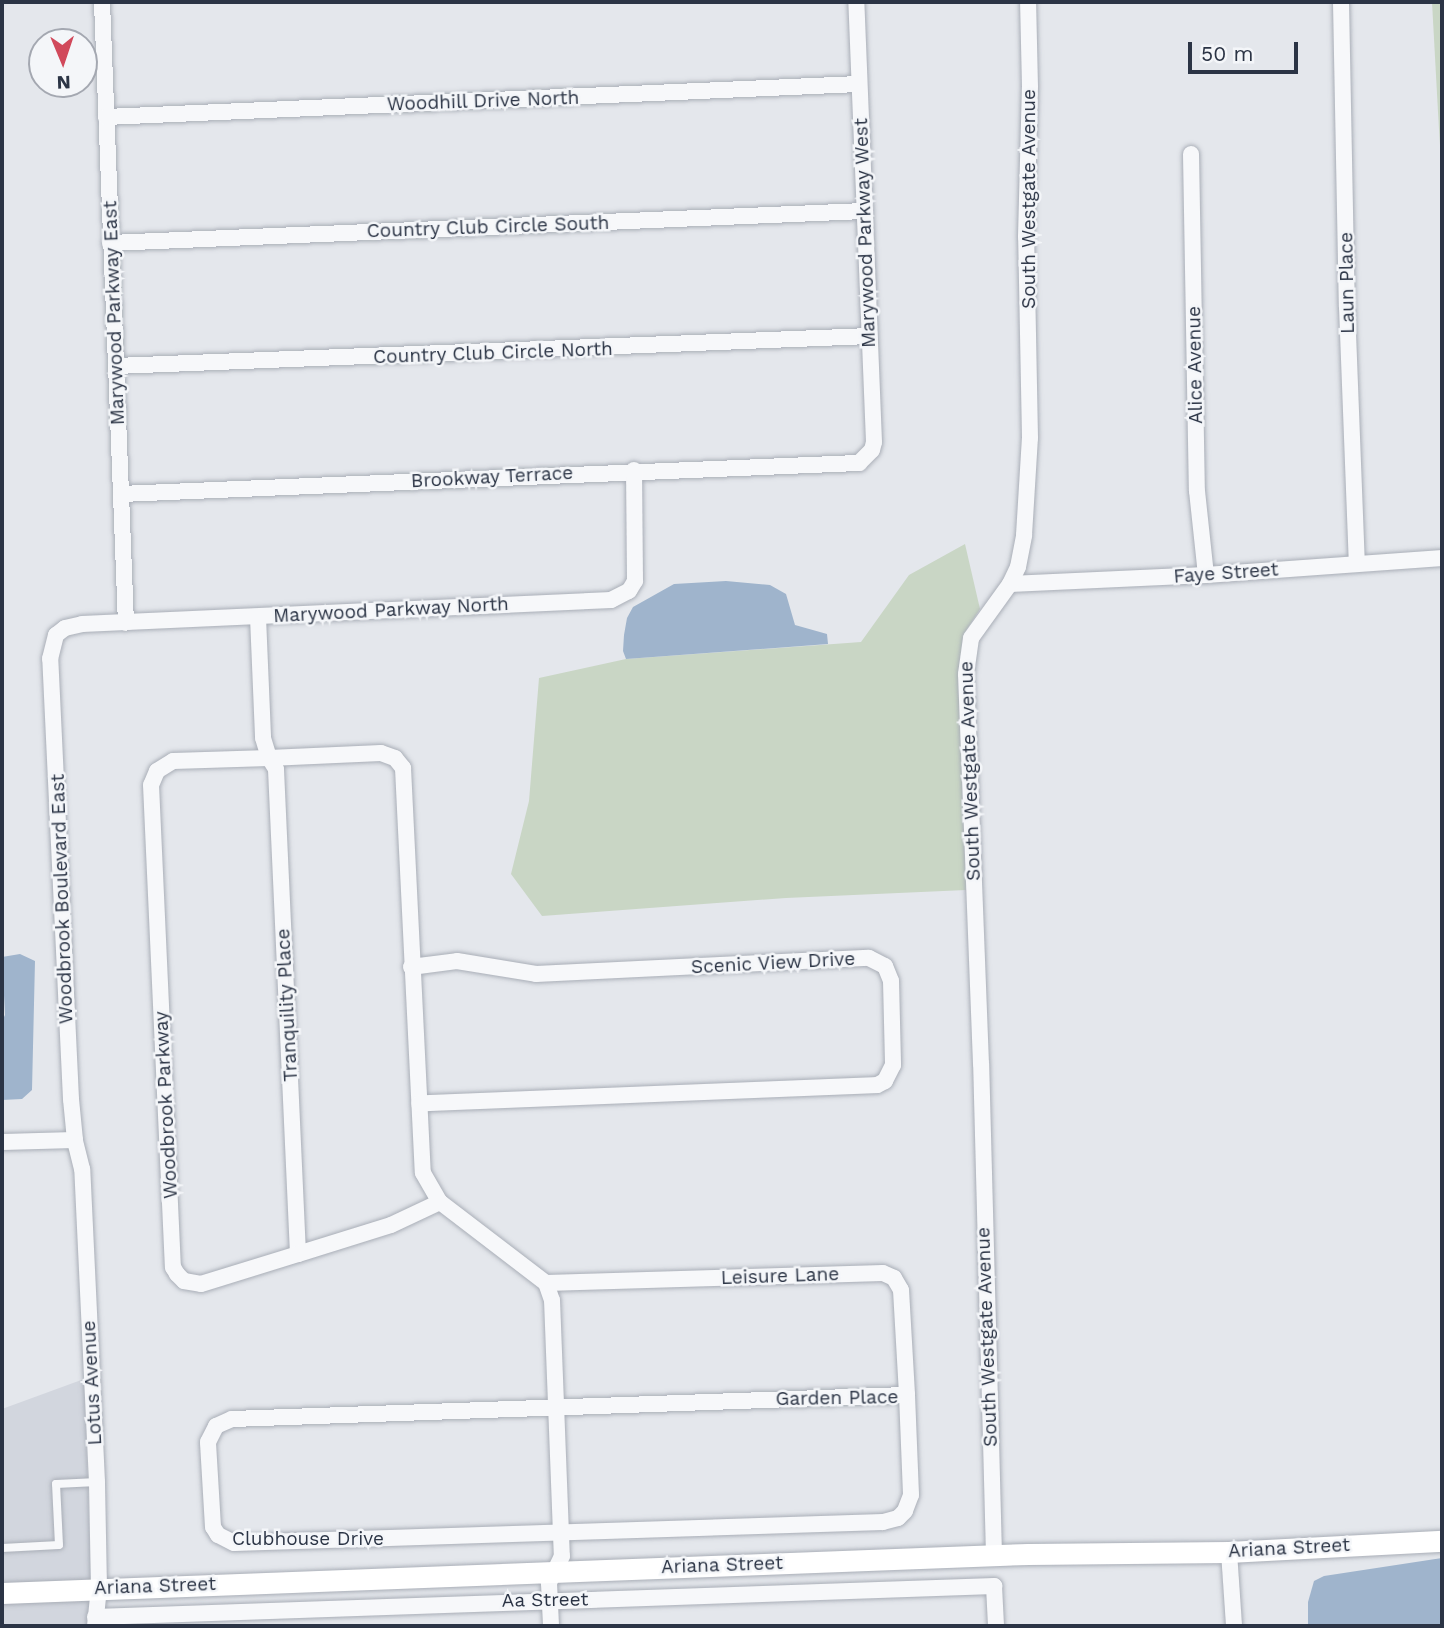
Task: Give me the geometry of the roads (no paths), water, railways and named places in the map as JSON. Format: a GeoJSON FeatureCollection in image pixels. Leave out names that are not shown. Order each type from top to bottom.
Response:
{"type":"FeatureCollection","features":[{"type":"Feature","properties":{"kind":"street","name":"Marywood Parkway East"},"geometry":{"type":"LineString","coordinates":[[102,2],[126,623]]}},
{"type":"Feature","properties":{"kind":"street","name":"Marywood Parkway West"},"geometry":{"type":"LineString","coordinates":[[856,2],[874,442],[872,450],[863,460]]}},
{"type":"Feature","properties":{"kind":"street","name":"South Westgate Avenue"},"geometry":{"type":"LineString","coordinates":[[994,1555],[981,1064],[966,674],[971,638],[1010,584],[1022,551],[1030,438],[1026,237],[1031,87],[1028,2]]}},
{"type":"Feature","properties":{"kind":"street","name":"Laun Place"},"geometry":{"type":"LineString","coordinates":[[1341,2],[1347,307],[1357,564]]}},
{"type":"Feature","properties":{"kind":"street","name":"Woodhill Drive North"},"geometry":{"type":"LineString","coordinates":[[106,117],[859,83]]}},
{"type":"Feature","properties":{"kind":"street","name":"Alice Avenue"},"geometry":{"type":"LineString","coordinates":[[1191,154],[1197,491],[1206,575]]}},
{"type":"Feature","properties":{"kind":"street","name":"Country Club Circle South"},"geometry":{"type":"LineString","coordinates":[[110,243],[865,211]]}},
{"type":"Feature","properties":{"kind":"street","name":"Country Club Circle North"},"geometry":{"type":"LineString","coordinates":[[116,366],[869,336]]}},
{"type":"Feature","properties":{"kind":"street","name":"Brookway Terrace"},"geometry":{"type":"LineString","coordinates":[[121,494],[634,470],[849,466],[863,460]]}},
{"type":"Feature","properties":{"kind":"street","name":"Marywood Parkway North"},"geometry":{"type":"LineString","coordinates":[[50,658],[56,635],[65,628],[611,600],[621,597],[635,581],[634,470]]}},
{"type":"Feature","properties":{"kind":"street","name":"Faye Street"},"geometry":{"type":"LineString","coordinates":[[1010,584],[1206,575],[1442,558]]}},
{"type":"Feature","properties":{"kind":"street"},"geometry":{"type":"LineString","coordinates":[[258,617],[263,738],[269,758]]}},
{"type":"Feature","properties":{"kind":"street","name":"Woodbrook Boulevard East"},"geometry":{"type":"LineString","coordinates":[[50,658],[75,1140]]}},
{"type":"Feature","properties":{"kind":"street","name":"Woodbrook Parkway"},"geometry":{"type":"LineString","coordinates":[[439,1202],[401,1221],[201,1284],[184,1281],[173,1267],[151,785],[158,771],[173,761],[381,753],[395,758],[403,768],[420,1162],[428,1185],[439,1202],[546,1283]]}},
{"type":"Feature","properties":{"kind":"street","name":"Tranquility Place"},"geometry":{"type":"LineString","coordinates":[[269,758],[276,769],[298,1254]]}},
{"type":"Feature","properties":{"kind":"street","name":"Scenic View Drive"},"geometry":{"type":"LineString","coordinates":[[411,967],[457,961],[536,974],[869,958],[885,966],[891,981],[893,1065],[885,1081],[877,1085],[419,1103]]}},
{"type":"Feature","properties":{"kind":"street"},"geometry":{"type":"LineString","coordinates":[[2,1142],[75,1140]]}},
{"type":"Feature","properties":{"kind":"street","name":"Lotus Avenue"},"geometry":{"type":"LineString","coordinates":[[75,1140],[82,1170],[97,1482],[99,1588],[95,1621]]}},
{"type":"Feature","properties":{"kind":"street","name":"Leisure Lane"},"geometry":{"type":"LineString","coordinates":[[546,1283],[883,1273],[894,1278],[901,1290],[907,1395]]}},
{"type":"Feature","properties":{"kind":"street"},"geometry":{"type":"LineString","coordinates":[[546,1283],[554,1327],[562,1531],[562,1556],[549,1583],[551,1626]]}},
{"type":"Feature","properties":{"kind":"street","name":"Garden Place"},"geometry":{"type":"LineString","coordinates":[[558,1408],[907,1395],[911,1495],[905,1511],[898,1518],[883,1522],[562,1531]]}},
{"type":"Feature","properties":{"kind":"street","name":"Clubhouse Drive"},"geometry":{"type":"LineString","coordinates":[[558,1408],[232,1419],[216,1426],[208,1442],[208,1454],[213,1527],[225,1541],[234,1543],[562,1531]]}},
{"type":"Feature","properties":{"kind":"street","name":"Ariana Street"},"geometry":{"type":"LineString","coordinates":[[2,1593],[994,1555],[1229,1552],[1442,1541]]}},
{"type":"Feature","properties":{"kind":"street"},"geometry":{"type":"LineString","coordinates":[[1229,1552],[1234,1626]]}},
{"type":"Feature","properties":{"kind":"street","name":"Aa Street"},"geometry":{"type":"LineString","coordinates":[[95,1621],[550,1601],[994,1586],[996,1626]]}},
{"type":"Feature","properties":{"kind":"lane"},"geometry":{"type":"LineString","coordinates":[[2,1548],[59,1545],[56,1484],[97,1482]]}},
{"type":"Feature","properties":{"kind":"water"},"geometry":{"type":"Polygon","coordinates":[[[726,581],[770,585],[786,594],[795,625],[827,634],[828,644],[626,659],[623,651],[624,635],[627,618],[633,607],[674,584],[726,581]]]}},
{"type":"Feature","properties":{"kind":"water"},"geometry":{"type":"Polygon","coordinates":[[[20,954],[35,961],[32,1090],[22,1099],[2,1100],[2,1021],[5,1015],[2,957],[20,954]]]}},
{"type":"Feature","properties":{"kind":"water"},"geometry":{"type":"Polygon","coordinates":[[[1442,1558],[1442,1626],[1308,1626],[1308,1602],[1314,1581],[1324,1576],[1442,1558]]]}}]}
